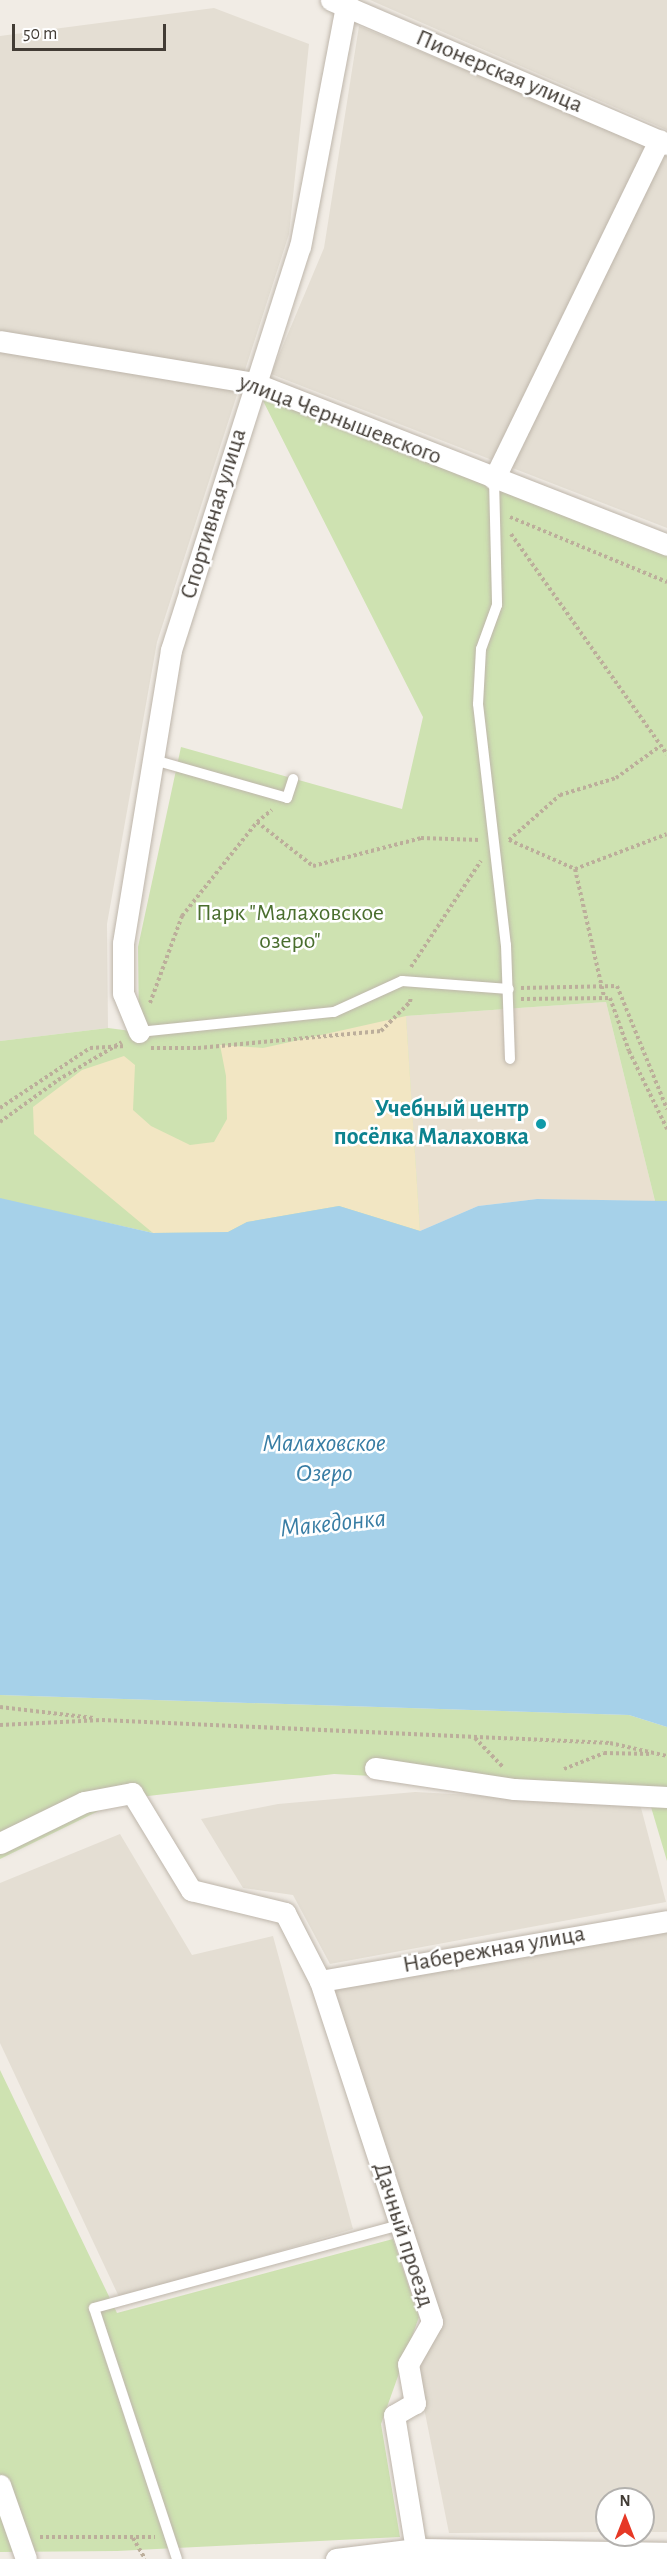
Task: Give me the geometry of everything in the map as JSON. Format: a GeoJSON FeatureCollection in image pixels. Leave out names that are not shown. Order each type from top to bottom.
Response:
{"type":"FeatureCollection","features":[{"type":"Feature","properties":{"kind":"street","name":"Пионерская улица"},"geometry":{"type":"LineString","coordinates":[[341,2],[663,142]]}},
{"type":"Feature","properties":{"kind":"street","name":"Спортивная улица"},"geometry":{"type":"LineString","coordinates":[[142,1042],[123,993],[123,943],[171,650],[254,383],[300,247],[341,2]]}},
{"type":"Feature","properties":{"kind":"street"},"geometry":{"type":"LineString","coordinates":[[494,479],[663,142]]}},
{"type":"Feature","properties":{"kind":"street","name":"улица Чернышевского"},"geometry":{"type":"LineString","coordinates":[[0,341],[254,383],[667,545]]}},
{"type":"Feature","properties":{"kind":"street"},"geometry":{"type":"LineString","coordinates":[[375,1768],[514,1789],[667,1797]]}},
{"type":"Feature","properties":{"kind":"street","name":"Дачный проезд"},"geometry":{"type":"LineString","coordinates":[[0,1843],[84,1802],[132,1793],[191,1890],[285,1913],[320,1981],[432,2322],[408,2364],[415,2403],[394,2415],[416,2549]]}},
{"type":"Feature","properties":{"kind":"street","name":"Набережная улица"},"geometry":{"type":"LineString","coordinates":[[320,1981],[667,1921]]}},
{"type":"Feature","properties":{"kind":"street"},"geometry":{"type":"LineString","coordinates":[[0,2485],[26,2559]]}},
{"type":"Feature","properties":{"kind":"street"},"geometry":{"type":"LineString","coordinates":[[336,2559],[416,2549],[620,2555],[667,2553]]}},
{"type":"Feature","properties":{"kind":"lane"},"geometry":{"type":"LineString","coordinates":[[494,479],[497,605],[481,649],[478,704],[495,840],[509,995],[510,1059]]}},
{"type":"Feature","properties":{"kind":"lane"},"geometry":{"type":"LineString","coordinates":[[154,760],[287,798],[293,778]]}},
{"type":"Feature","properties":{"kind":"lane"},"geometry":{"type":"LineString","coordinates":[[142,1042],[334,1012],[402,981],[509,995]]}},
{"type":"Feature","properties":{"kind":"lane"},"geometry":{"type":"LineString","coordinates":[[177,2559],[94,2308],[400,2225]]}},
{"type":"Feature","properties":{"kind":"path"},"geometry":{"type":"LineString","coordinates":[[495,512],[667,582]]}},
{"type":"Feature","properties":{"kind":"path"},"geometry":{"type":"LineString","coordinates":[[495,512],[667,754]]}},
{"type":"Feature","properties":{"kind":"path"},"geometry":{"type":"LineString","coordinates":[[509,840],[560,795],[616,778],[660,746]]}},
{"type":"Feature","properties":{"kind":"path"},"geometry":{"type":"LineString","coordinates":[[142,1042],[182,916],[256,822],[287,798]]}},
{"type":"Feature","properties":{"kind":"path"},"geometry":{"type":"LineString","coordinates":[[256,822],[313,866],[421,838],[509,840],[575,869],[667,834]]}},
{"type":"Feature","properties":{"kind":"path"},"geometry":{"type":"LineString","coordinates":[[402,981],[495,840]]}},
{"type":"Feature","properties":{"kind":"path"},"geometry":{"type":"LineString","coordinates":[[575,869],[604,997]]}},
{"type":"Feature","properties":{"kind":"path"},"geometry":{"type":"LineString","coordinates":[[509,995],[601,985],[617,986],[667,1109]]}},
{"type":"Feature","properties":{"kind":"path"},"geometry":{"type":"LineString","coordinates":[[0,1108],[90,1048],[142,1042],[198,1048],[381,1031],[410,1002],[411,992]]}},
{"type":"Feature","properties":{"kind":"path"},"geometry":{"type":"LineString","coordinates":[[509,995],[604,997],[612,1001],[629,1051],[667,1128]]}},
{"type":"Feature","properties":{"kind":"path"},"geometry":{"type":"LineString","coordinates":[[0,1707],[19,1706],[102,1720]]}},
{"type":"Feature","properties":{"kind":"path"},"geometry":{"type":"LineString","coordinates":[[0,1725],[102,1720],[610,1743],[665,1755]]}},
{"type":"Feature","properties":{"kind":"path"},"geometry":{"type":"LineString","coordinates":[[474,1737],[502,1767],[514,1767]]}},
{"type":"Feature","properties":{"kind":"path"},"geometry":{"type":"LineString","coordinates":[[556,1769],[580,1765],[604,1753],[665,1755]]}},
{"type":"Feature","properties":{"kind":"path"},"geometry":{"type":"LineString","coordinates":[[18,2537],[170,2537]]}},
{"type":"Feature","properties":{"kind":"path"},"geometry":{"type":"LineString","coordinates":[[132,2537],[145,2559]]}},
{"type":"Feature","properties":{"kind":"shaded area"},"geometry":{"type":"Polygon","coordinates":[[[370,0],[667,0],[667,130],[370,0]]]}},
{"type":"Feature","properties":{"kind":"shaded area"},"geometry":{"type":"Polygon","coordinates":[[[214,8],[309,44],[289,234],[157,642],[107,924],[108,1028],[0,1041],[0,36],[214,8]]]}},
{"type":"Feature","properties":{"kind":"shaded area"},"geometry":{"type":"Polygon","coordinates":[[[359,26],[667,153],[667,528],[271,374],[324,248],[359,26]]]}},
{"type":"Feature","properties":{"kind":"shaded area"},"geometry":{"type":"Polygon","coordinates":[[[606,1002],[655,1201],[537,1199],[478,1206],[420,1231],[406,1016],[606,1002]]]}},
{"type":"Feature","properties":{"kind":"shaded area"},"geometry":{"type":"Polygon","coordinates":[[[415,1792],[640,1804],[666,1902],[330,1964],[293,1895],[243,1888],[201,1819],[278,1804],[415,1792]]]}},
{"type":"Feature","properties":{"kind":"shaded area"},"geometry":{"type":"Polygon","coordinates":[[[120,1834],[192,1955],[273,1936],[353,2229],[120,2299],[0,2043],[0,1883],[120,1834]]]}},
{"type":"Feature","properties":{"kind":"shaded area"},"geometry":{"type":"Polygon","coordinates":[[[667,1928],[667,2532],[655,2532],[655,2487],[595,2487],[595,2532],[449,2533],[415,2363],[437,2320],[328,1986],[667,1928]]]}},
{"type":"Feature","properties":{"kind":"green space","name":"Парк \"Малаховское озеро\""},"geometry":{"type":"Polygon","coordinates":[[[254,383],[667,545],[667,1201],[655,1201],[606,1002],[406,1016],[420,1231],[153,1233],[0,1199],[0,1041],[108,1028],[139,1032],[138,947],[181,747],[402,809],[423,717],[254,383]]]}},
{"type":"Feature","properties":{"kind":"green space"},"geometry":{"type":"Polygon","coordinates":[[[0,1695],[629,1715],[667,1727],[667,1861],[646,1790],[334,1774],[123,1799],[0,1859],[0,1695]]]}},
{"type":"Feature","properties":{"kind":"green space"},"geometry":{"type":"Polygon","coordinates":[[[0,2070],[117,2313],[393,2239],[419,2317],[381,2424],[400,2537],[117,2551],[0,2552],[0,2070]]]}},
{"type":"Feature","properties":{"kind":"sand"},"geometry":{"type":"Polygon","coordinates":[[[406,1016],[420,1231],[339,1206],[247,1222],[228,1232],[153,1233],[34,1134],[33,1107],[82,1070],[124,1056],[135,1065],[133,1110],[151,1126],[190,1145],[214,1142],[227,1119],[226,1076],[220,1045],[263,1048],[406,1016]]]}},
{"type":"Feature","properties":{"kind":"water","name":"Малаховское Озеро"},"geometry":{"type":"Polygon","coordinates":[[[0,1198],[153,1233],[228,1232],[247,1222],[339,1206],[420,1231],[478,1206],[537,1199],[667,1201],[667,1727],[629,1715],[0,1695],[0,1198]]]}},
{"type":"Feature","properties":{"kind":"place","name":"Учебный центр посёлка Малаховка"},"geometry":{"type":"Point","coordinates":[541,1124]}},
{"type":"Feature","properties":{"kind":"water label","name":"Македонка"},"geometry":{"type":"Point","coordinates":[333,1524]}}]}
